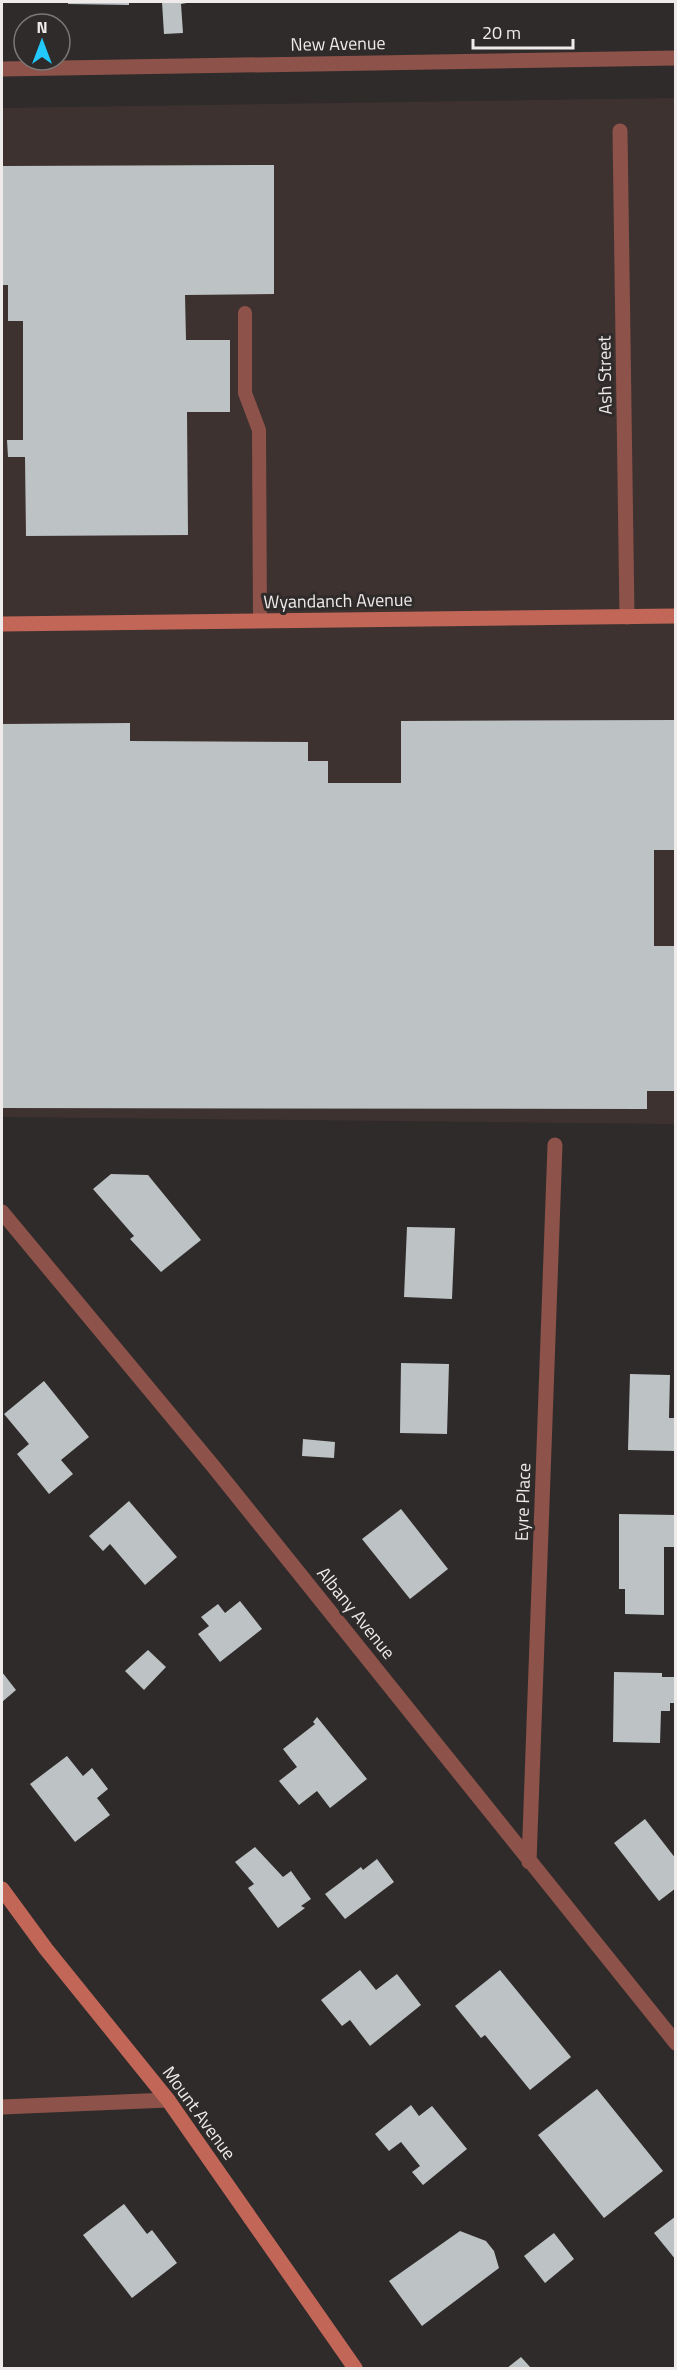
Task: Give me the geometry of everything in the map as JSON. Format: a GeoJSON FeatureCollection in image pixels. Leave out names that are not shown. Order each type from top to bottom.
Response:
{"type":"FeatureCollection","features":[{"type":"Feature","properties":{"kind":"street","name":"New Avenue"},"geometry":{"type":"LineString","coordinates":[[2,69],[675,58]]}},
{"type":"Feature","properties":{"kind":"street","name":"Ash Street"},"geometry":{"type":"LineString","coordinates":[[620,131],[627,617]]}},
{"type":"Feature","properties":{"kind":"street","name":"Wyandanch Avenue"},"geometry":{"type":"LineString","coordinates":[[2,624],[675,616]]}},
{"type":"Feature","properties":{"kind":"street","name":"Eyre Place"},"geometry":{"type":"LineString","coordinates":[[529,1862],[555,1144]]}},
{"type":"Feature","properties":{"kind":"street","name":"Albany Avenue"},"geometry":{"type":"LineString","coordinates":[[2,1212],[213,1466],[675,2043]]}},
{"type":"Feature","properties":{"kind":"street","name":"Mount Avenue"},"geometry":{"type":"LineString","coordinates":[[2,1889],[46,1949],[168,2100],[355,2368]]}},
{"type":"Feature","properties":{"kind":"street"},"geometry":{"type":"LineString","coordinates":[[2,2107],[168,2100]]}},
{"type":"Feature","properties":{"kind":"lane"},"geometry":{"type":"LineString","coordinates":[[245,313],[245,393],[259,430],[260,621]]}},
{"type":"Feature","properties":{"kind":"shaded area"},"geometry":{"type":"Polygon","coordinates":[[[675,98],[675,1124],[2,1117],[2,108],[675,98]]]}},
{"type":"Feature","properties":{"kind":"building"},"geometry":{"type":"Polygon","coordinates":[[[68,2],[129,2],[129,5],[68,4],[68,2]]]}},
{"type":"Feature","properties":{"kind":"building"},"geometry":{"type":"Polygon","coordinates":[[[162,2],[192,2],[181,4],[183,33],[164,34],[162,2]]]}},
{"type":"Feature","properties":{"kind":"building"},"geometry":{"type":"Polygon","coordinates":[[[274,165],[274,294],[185,295],[186,340],[230,340],[230,412],[187,412],[188,535],[26,536],[25,457],[8,457],[7,440],[23,440],[23,321],[8,321],[8,285],[2,285],[2,166],[274,165]]]}},
{"type":"Feature","properties":{"kind":"building"},"geometry":{"type":"Polygon","coordinates":[[[676,720],[676,850],[654,850],[654,946],[676,946],[676,1091],[647,1091],[647,1109],[2,1108],[2,724],[130,723],[130,741],[308,742],[308,761],[328,761],[328,783],[401,783],[401,721],[676,720]]]}},
{"type":"Feature","properties":{"kind":"building"},"geometry":{"type":"Polygon","coordinates":[[[111,1174],[148,1175],[201,1240],[161,1272],[130,1239],[134,1236],[93,1189],[111,1174]]]}},
{"type":"Feature","properties":{"kind":"building"},"geometry":{"type":"Polygon","coordinates":[[[407,1227],[455,1228],[452,1299],[404,1297],[407,1227]]]}},
{"type":"Feature","properties":{"kind":"building"},"geometry":{"type":"Polygon","coordinates":[[[401,1363],[449,1364],[447,1434],[400,1433],[401,1363]]]}},
{"type":"Feature","properties":{"kind":"building"},"geometry":{"type":"Polygon","coordinates":[[[630,1374],[670,1375],[669,1418],[676,1418],[676,1451],[628,1450],[630,1374]]]}},
{"type":"Feature","properties":{"kind":"building"},"geometry":{"type":"Polygon","coordinates":[[[44,1381],[89,1437],[61,1460],[73,1474],[49,1494],[17,1454],[29,1444],[4,1414],[44,1381]]]}},
{"type":"Feature","properties":{"kind":"building"},"geometry":{"type":"Polygon","coordinates":[[[303,1439],[335,1442],[334,1458],[302,1456],[303,1439]]]}},
{"type":"Feature","properties":{"kind":"building"},"geometry":{"type":"Polygon","coordinates":[[[129,1501],[177,1557],[145,1585],[110,1544],[103,1551],[89,1536],[129,1501]]]}},
{"type":"Feature","properties":{"kind":"building"},"geometry":{"type":"Polygon","coordinates":[[[401,1509],[448,1569],[410,1599],[362,1539],[401,1509]]]}},
{"type":"Feature","properties":{"kind":"building"},"geometry":{"type":"Polygon","coordinates":[[[619,1514],[676,1515],[676,1547],[664,1547],[664,1615],[625,1614],[625,1589],[619,1589],[619,1514]]]}},
{"type":"Feature","properties":{"kind":"building"},"geometry":{"type":"Polygon","coordinates":[[[240,1601],[262,1629],[220,1662],[198,1634],[209,1626],[201,1617],[218,1604],[225,1613],[240,1601]]]}},
{"type":"Feature","properties":{"kind":"building"},"geometry":{"type":"Polygon","coordinates":[[[148,1650],[166,1667],[144,1690],[125,1671],[148,1650]]]}},
{"type":"Feature","properties":{"kind":"building"},"geometry":{"type":"Polygon","coordinates":[[[2,1672],[16,1690],[2,1702],[2,1672]]]}},
{"type":"Feature","properties":{"kind":"building"},"geometry":{"type":"Polygon","coordinates":[[[614,1672],[662,1673],[662,1677],[676,1677],[676,1703],[670,1703],[670,1711],[661,1711],[660,1743],[613,1742],[614,1672]]]}},
{"type":"Feature","properties":{"kind":"building"},"geometry":{"type":"Polygon","coordinates":[[[317,1717],[367,1779],[330,1808],[317,1791],[299,1805],[279,1781],[297,1767],[283,1749],[315,1724],[313,1722],[317,1717]]]}},
{"type":"Feature","properties":{"kind":"building"},"geometry":{"type":"Polygon","coordinates":[[[67,1756],[83,1776],[92,1768],[108,1789],[97,1798],[110,1815],[75,1842],[30,1784],[67,1756]]]}},
{"type":"Feature","properties":{"kind":"building"},"geometry":{"type":"Polygon","coordinates":[[[645,1819],[676,1859],[676,1888],[659,1901],[614,1843],[645,1819]]]}},
{"type":"Feature","properties":{"kind":"building"},"geometry":{"type":"Polygon","coordinates":[[[255,1847],[283,1877],[291,1871],[311,1899],[301,1906],[305,1908],[278,1928],[248,1888],[254,1884],[235,1862],[255,1847]]]}},
{"type":"Feature","properties":{"kind":"building"},"geometry":{"type":"Polygon","coordinates":[[[377,1859],[394,1882],[345,1919],[325,1894],[361,1867],[363,1870],[377,1859]]]}},
{"type":"Feature","properties":{"kind":"building"},"geometry":{"type":"Polygon","coordinates":[[[360,1970],[376,1990],[397,1974],[421,2005],[370,2046],[350,2020],[342,2026],[321,2000],[360,1970]]]}},
{"type":"Feature","properties":{"kind":"building"},"geometry":{"type":"Polygon","coordinates":[[[500,1970],[571,2057],[530,2090],[485,2035],[481,2038],[455,2006],[500,1970]]]}},
{"type":"Feature","properties":{"kind":"building"},"geometry":{"type":"Polygon","coordinates":[[[597,2089],[663,2171],[604,2218],[538,2135],[597,2089]]]}},
{"type":"Feature","properties":{"kind":"building"},"geometry":{"type":"Polygon","coordinates":[[[411,2105],[419,2116],[432,2106],[467,2149],[423,2185],[412,2172],[420,2166],[401,2142],[389,2151],[375,2134],[411,2105]]]}},
{"type":"Feature","properties":{"kind":"building"},"geometry":{"type":"Polygon","coordinates":[[[124,2204],[147,2234],[152,2230],[177,2263],[132,2298],[83,2235],[124,2204]]]}},
{"type":"Feature","properties":{"kind":"building"},"geometry":{"type":"Polygon","coordinates":[[[676,2216],[676,2260],[654,2233],[676,2216]]]}},
{"type":"Feature","properties":{"kind":"building"},"geometry":{"type":"Polygon","coordinates":[[[460,2231],[486,2241],[494,2251],[499,2268],[422,2326],[389,2281],[460,2231]]]}},
{"type":"Feature","properties":{"kind":"building"},"geometry":{"type":"Polygon","coordinates":[[[554,2233],[574,2259],[545,2283],[524,2256],[554,2233]]]}},
{"type":"Feature","properties":{"kind":"building"},"geometry":{"type":"Polygon","coordinates":[[[521,2357],[531,2368],[507,2368],[521,2357]]]}}]}
